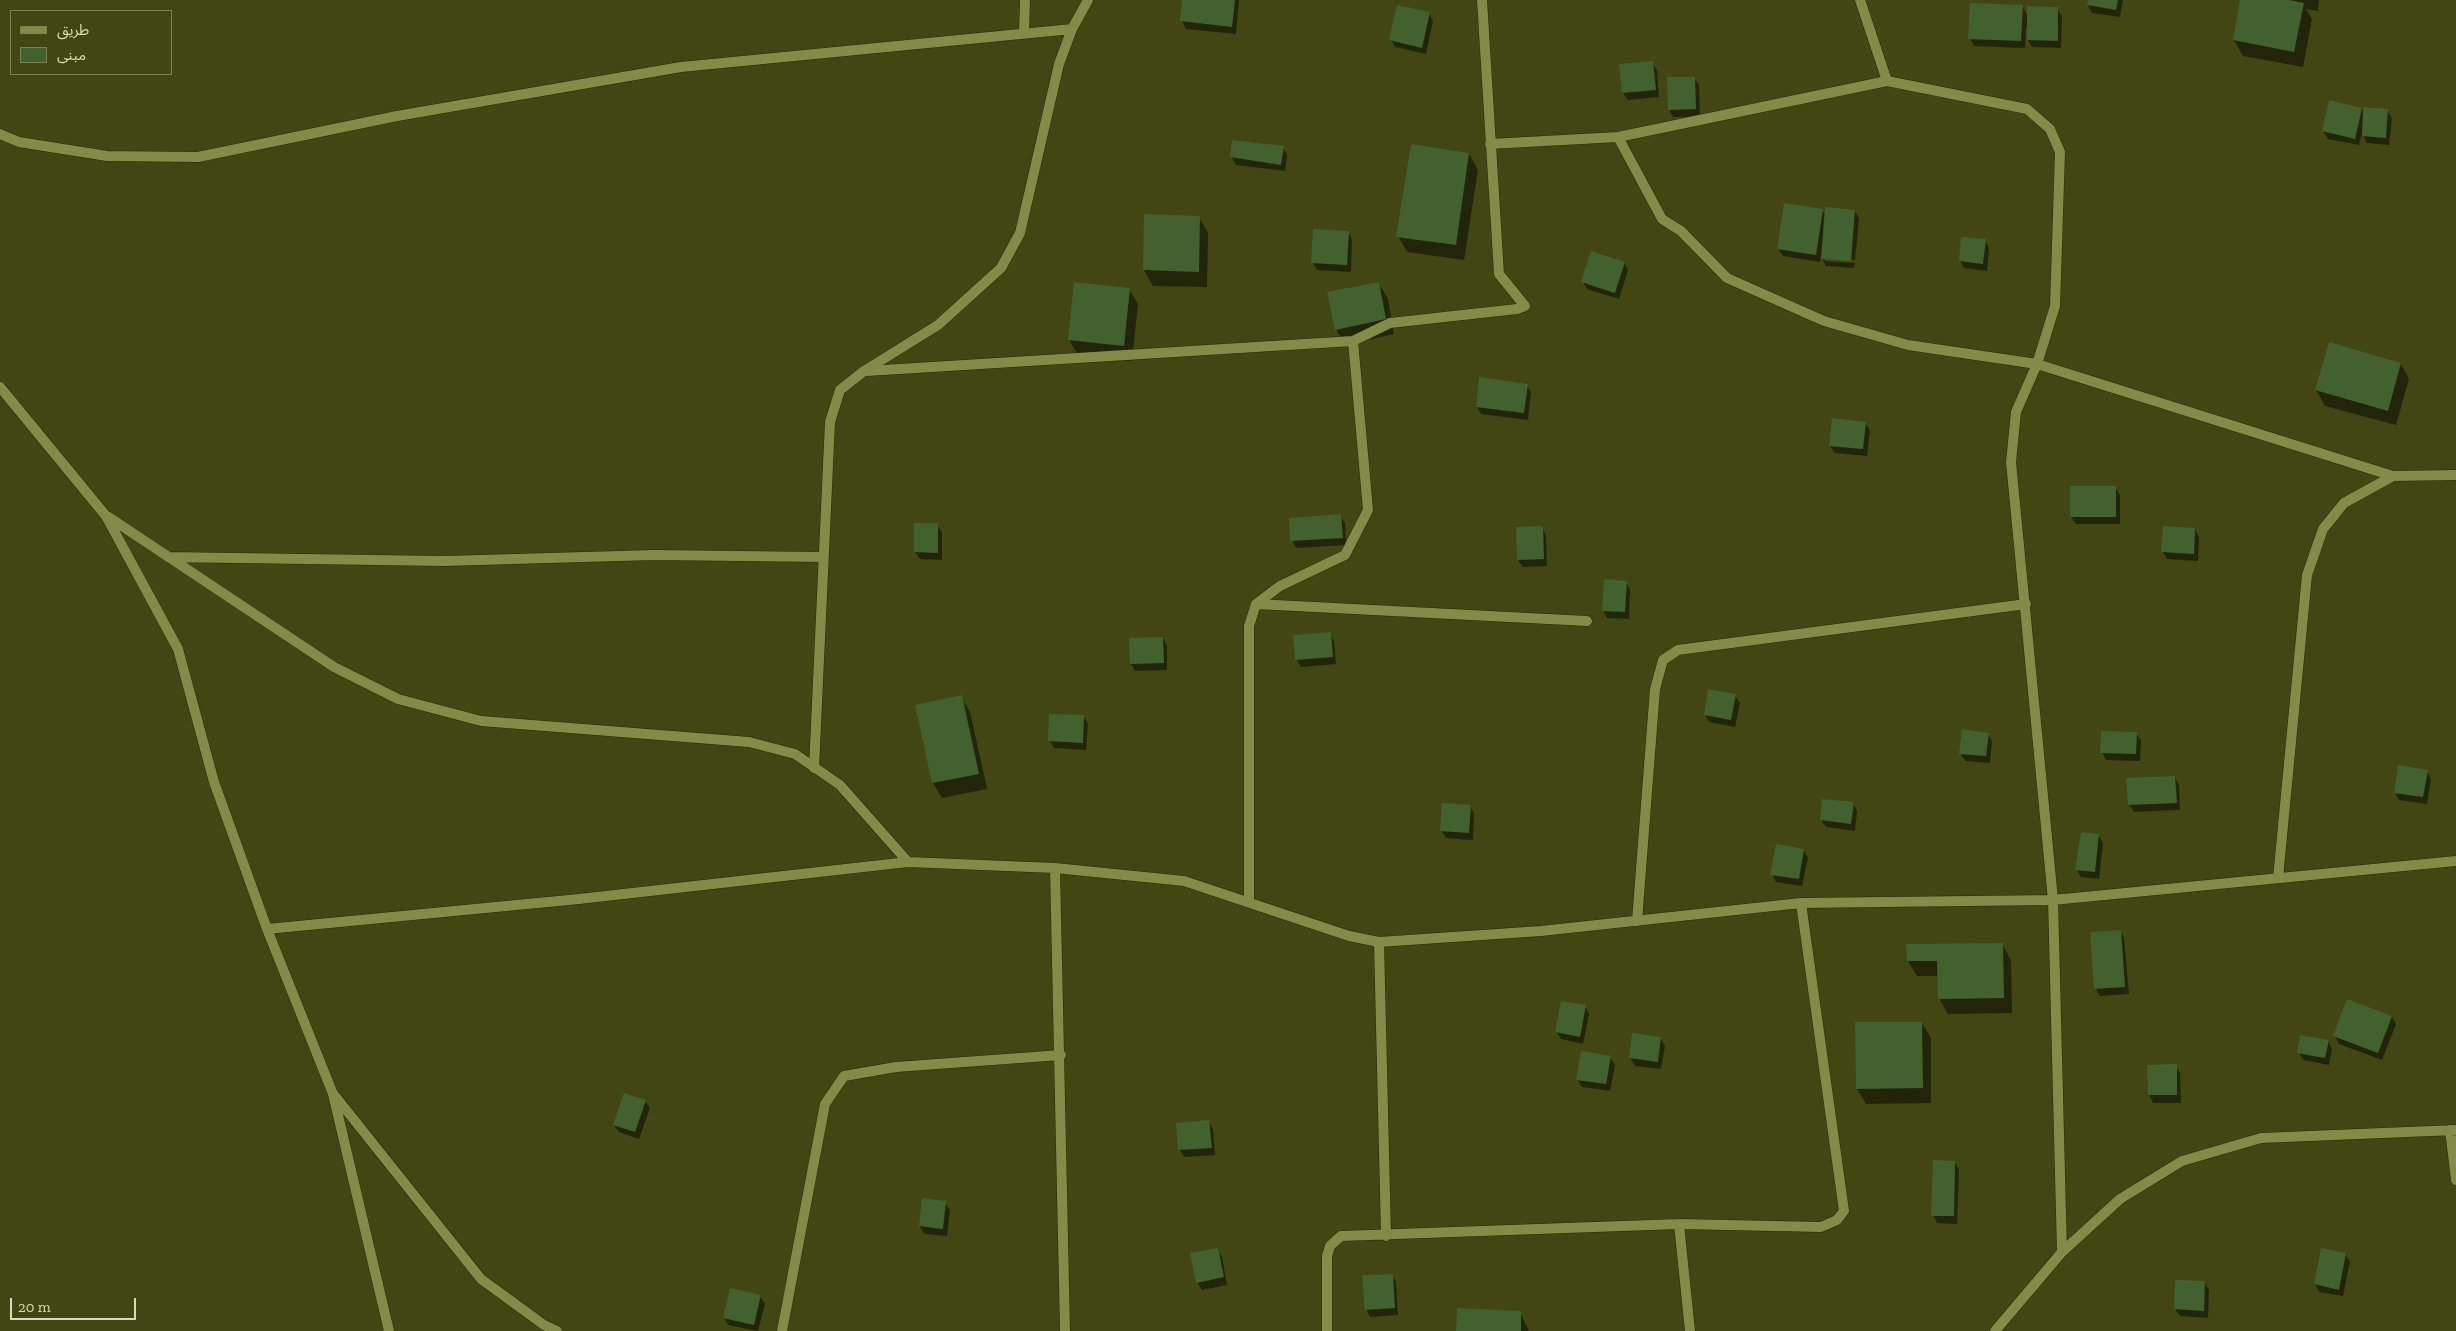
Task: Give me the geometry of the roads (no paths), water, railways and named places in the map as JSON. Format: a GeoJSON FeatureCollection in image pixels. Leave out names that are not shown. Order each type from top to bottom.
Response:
{"type":"FeatureCollection","features":[{"type":"Feature","properties":{"kind":"street"},"geometry":{"type":"LineString","coordinates":[[1024,0],[1024,34]]}},
{"type":"Feature","properties":{"kind":"street"},"geometry":{"type":"LineString","coordinates":[[814,768],[830,422],[840,390],[864,371],[938,325],[1001,268],[1020,233],[1059,64],[1072,29],[1088,0]]}},
{"type":"Feature","properties":{"kind":"street"},"geometry":{"type":"LineString","coordinates":[[864,371],[1353,341],[1390,324],[1517,309],[1525,306],[1499,274],[1482,0]]}},
{"type":"Feature","properties":{"kind":"street"},"geometry":{"type":"LineString","coordinates":[[1860,0],[1887,80]]}},
{"type":"Feature","properties":{"kind":"street"},"geometry":{"type":"LineString","coordinates":[[0,134],[19,142],[107,156],[198,157],[397,116],[681,66],[1072,29]]}},
{"type":"Feature","properties":{"kind":"street"},"geometry":{"type":"LineString","coordinates":[[1490,144],[1618,137],[1887,80],[2027,109],[2050,129],[2060,152],[2055,306],[2037,364],[2016,412],[2011,462],[2053,900],[2062,1252]]}},
{"type":"Feature","properties":{"kind":"street"},"geometry":{"type":"LineString","coordinates":[[1618,137],[1662,219],[1681,231],[1727,278],[1824,321],[1908,345],[2037,364],[2393,476],[2456,475]]}},
{"type":"Feature","properties":{"kind":"street"},"geometry":{"type":"LineString","coordinates":[[1249,902],[1250,626],[1256,604],[1280,586],[1345,554],[1368,510],[1353,341]]}},
{"type":"Feature","properties":{"kind":"street"},"geometry":{"type":"LineString","coordinates":[[0,387],[106,516],[178,649],[214,782],[267,929],[333,1094],[389,1331]]}},
{"type":"Feature","properties":{"kind":"street"},"geometry":{"type":"LineString","coordinates":[[2278,878],[2307,575],[2323,529],[2344,503],[2393,476]]}},
{"type":"Feature","properties":{"kind":"street"},"geometry":{"type":"LineString","coordinates":[[106,516],[334,667],[398,700],[481,721],[749,742],[795,754],[840,786],[908,862]]}},
{"type":"Feature","properties":{"kind":"street"},"geometry":{"type":"LineString","coordinates":[[168,557],[444,561],[654,555],[823,557]]}},
{"type":"Feature","properties":{"kind":"street"},"geometry":{"type":"LineString","coordinates":[[1256,604],[1587,621]]}},
{"type":"Feature","properties":{"kind":"street"},"geometry":{"type":"LineString","coordinates":[[1637,921],[1655,689],[1662,660],[1678,650],[2026,604]]}},
{"type":"Feature","properties":{"kind":"street"},"geometry":{"type":"LineString","coordinates":[[267,929],[579,899],[908,862],[1055,868],[1184,882],[1349,936],[1379,942],[1541,931],[1801,903],[2053,900],[2456,861]]}},
{"type":"Feature","properties":{"kind":"street"},"geometry":{"type":"LineString","coordinates":[[1055,868],[1061,1055],[1065,1331]]}},
{"type":"Feature","properties":{"kind":"street"},"geometry":{"type":"LineString","coordinates":[[1327,1331],[1327,1256],[1330,1246],[1341,1236],[1386,1236],[1679,1224],[1821,1227],[1837,1220],[1844,1211],[1801,903]]}},
{"type":"Feature","properties":{"kind":"street"},"geometry":{"type":"LineString","coordinates":[[1379,942],[1386,1236]]}},
{"type":"Feature","properties":{"kind":"street"},"geometry":{"type":"LineString","coordinates":[[782,1331],[825,1104],[844,1076],[896,1067],[1061,1055]]}},
{"type":"Feature","properties":{"kind":"street"},"geometry":{"type":"LineString","coordinates":[[333,1094],[481,1279],[544,1325],[557,1331]]}},
{"type":"Feature","properties":{"kind":"street"},"geometry":{"type":"LineString","coordinates":[[1995,1331],[2062,1252],[2120,1200],[2182,1161],[2261,1138],[2453,1130],[2456,1180]]}},
{"type":"Feature","properties":{"kind":"street"},"geometry":{"type":"LineString","coordinates":[[1679,1224],[1690,1331]]}}]}
